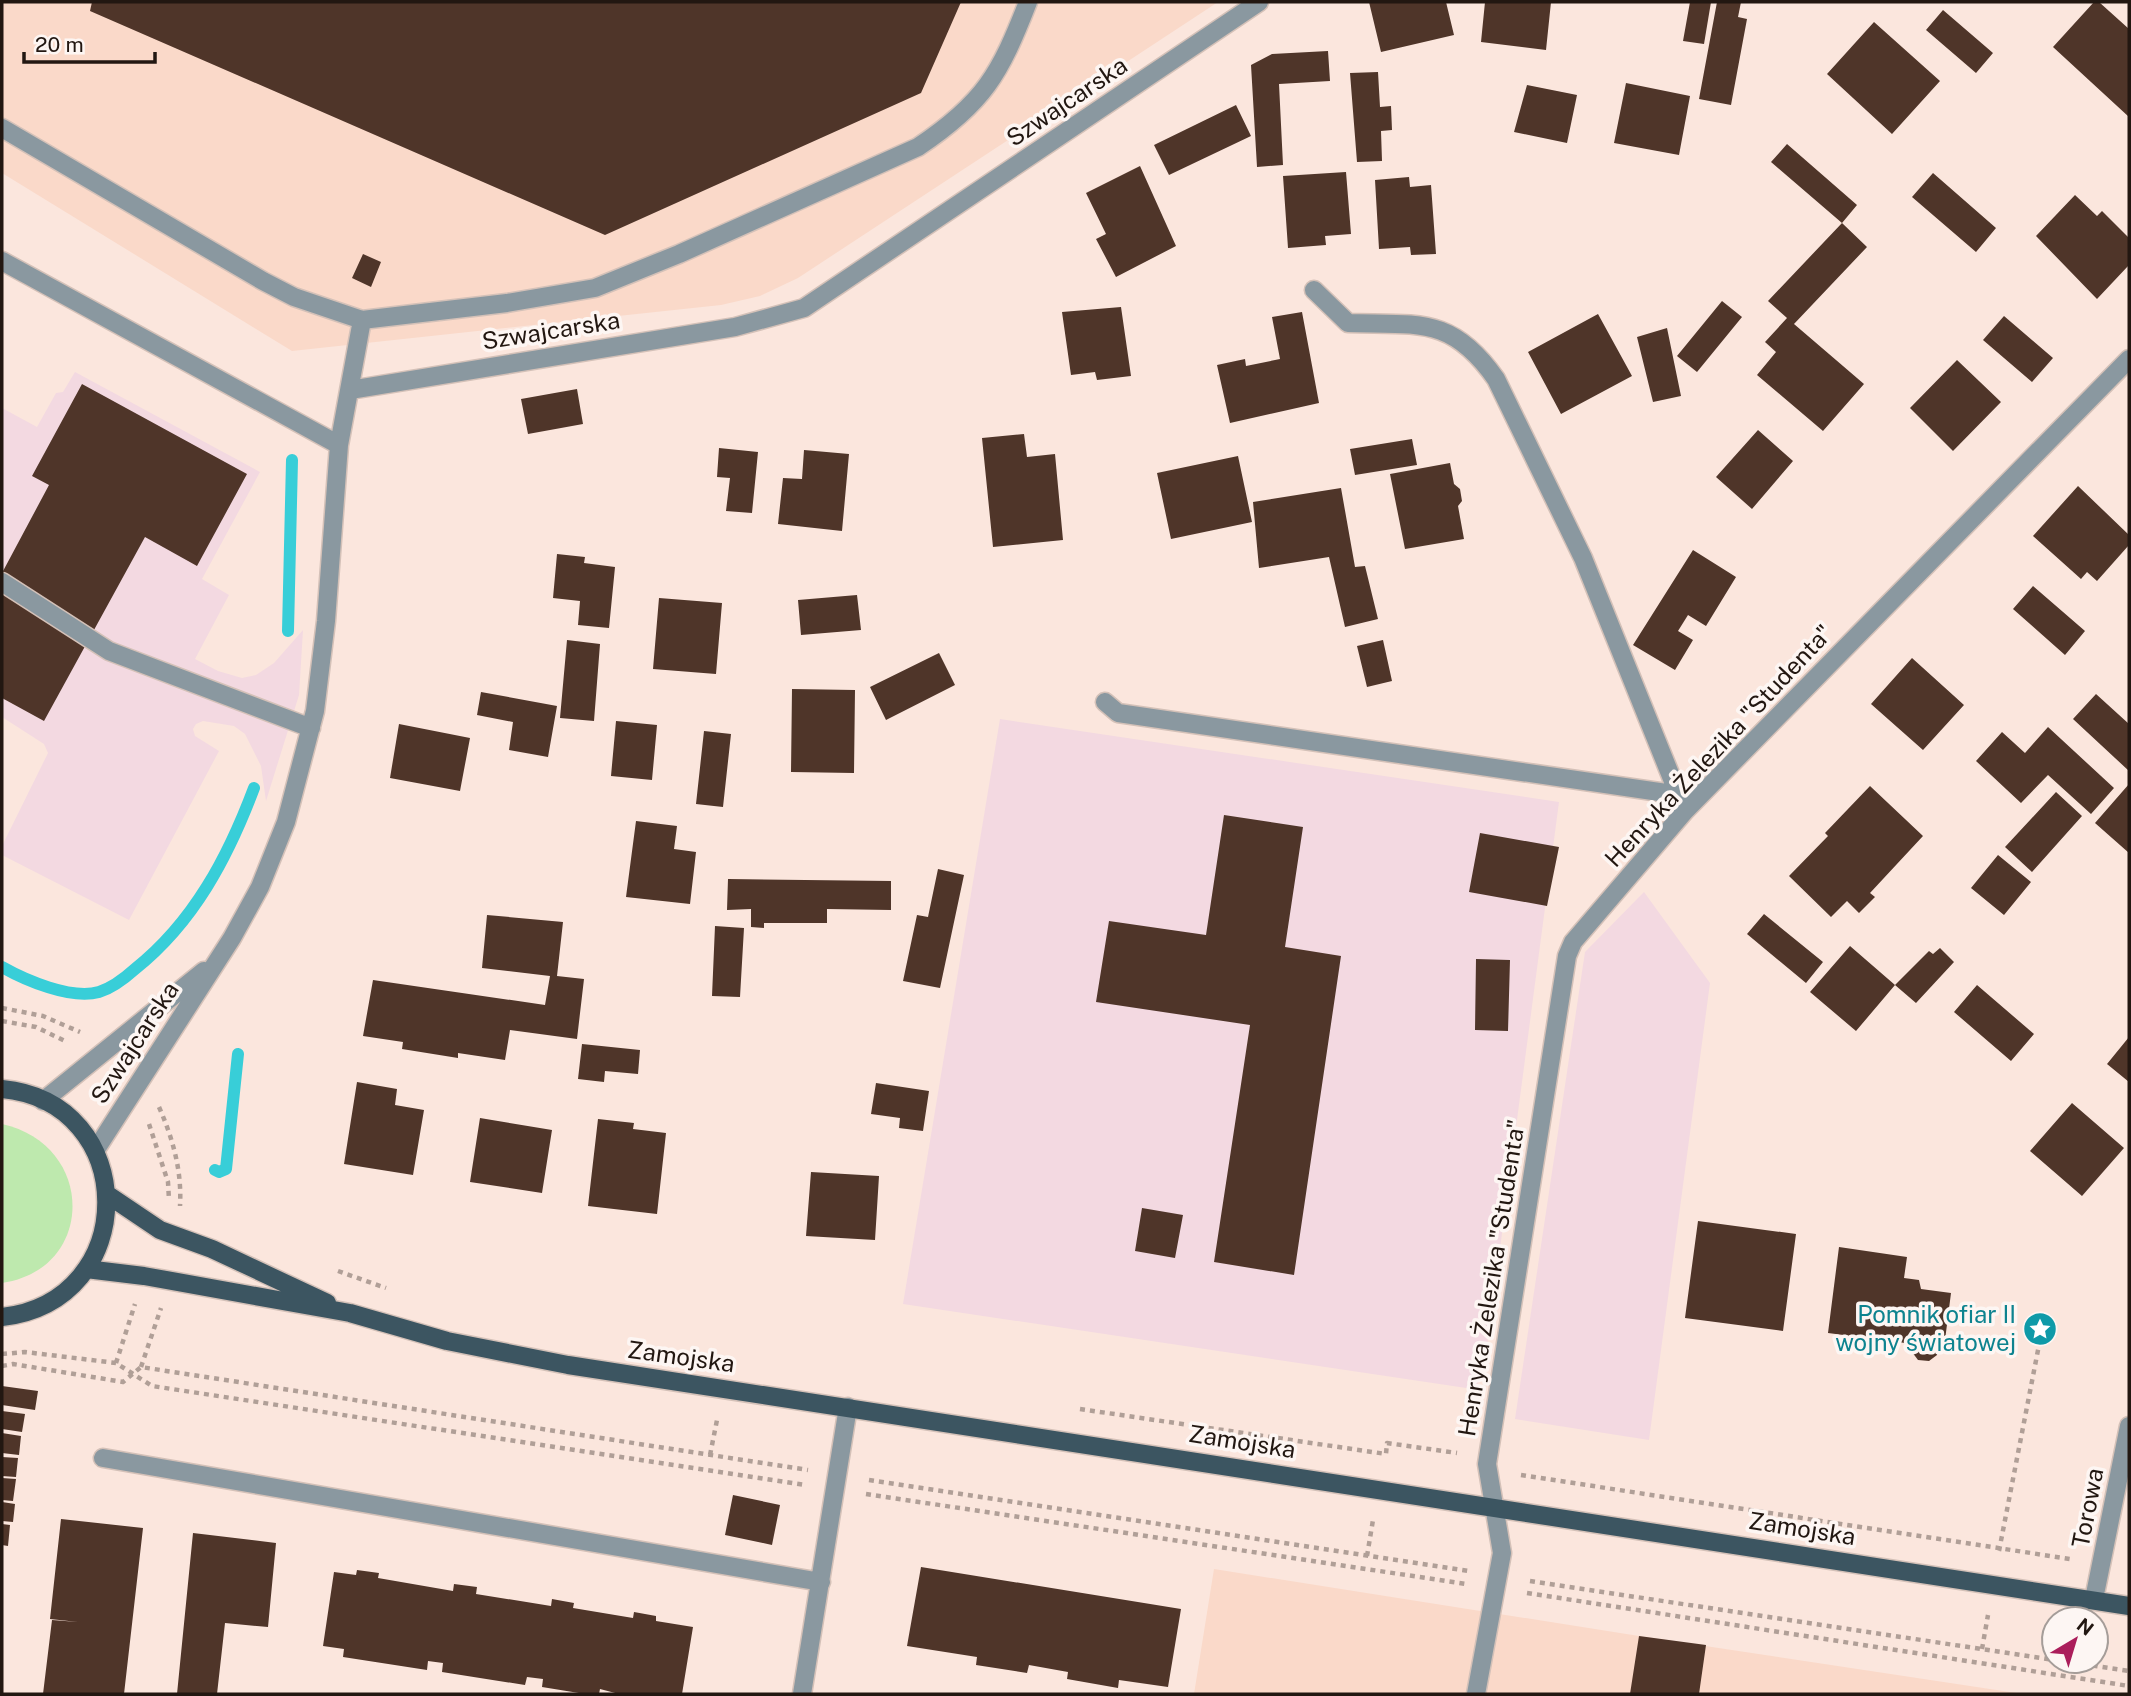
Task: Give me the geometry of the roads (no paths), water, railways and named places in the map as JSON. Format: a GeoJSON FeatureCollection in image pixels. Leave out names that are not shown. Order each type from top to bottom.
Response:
{"type":"FeatureCollection","features":[{"type":"Feature","properties":{"kind":"main road"},"geometry":{"type":"LineString","coordinates":[[2,1088],[43,1101],[68,1116],[94,1151],[107,1195],[103,1235],[86,1269],[56,1299],[30,1311],[2,1317]]}},
{"type":"Feature","properties":{"kind":"main road","name":"Zamojska"},"geometry":{"type":"LineString","coordinates":[[107,1195],[153,1227],[212,1250],[349,1313]]}},
{"type":"Feature","properties":{"kind":"main road","name":"Zamojska"},"geometry":{"type":"LineString","coordinates":[[86,1269],[144,1276],[349,1313],[447,1341],[568,1365],[1496,1506],[2129,1606]]}},
{"type":"Feature","properties":{"kind":"street"},"geometry":{"type":"LineString","coordinates":[[2,128],[294,297],[362,320],[507,303],[596,288],[679,254],[918,146],[950,125],[985,92],[1006,58],[1028,2]]}},
{"type":"Feature","properties":{"kind":"street","name":"Szwajcarska"},"geometry":{"type":"LineString","coordinates":[[94,1151],[143,1079],[248,910],[273,858],[286,822],[311,728],[322,658],[339,445],[350,390],[735,327],[804,308],[1259,2]]}},
{"type":"Feature","properties":{"kind":"street"},"geometry":{"type":"LineString","coordinates":[[2,261],[339,445]]}},
{"type":"Feature","properties":{"kind":"street"},"geometry":{"type":"LineString","coordinates":[[1314,290],[1348,323],[1416,325],[1453,334],[1478,353],[1496,379],[1583,558],[1683,803]]}},
{"type":"Feature","properties":{"kind":"street"},"geometry":{"type":"LineString","coordinates":[[350,390],[362,320]]}},
{"type":"Feature","properties":{"kind":"street","name":"Henryka Żelezika \"Studenta\""},"geometry":{"type":"LineString","coordinates":[[1476,1694],[1502,1553],[1487,1464],[1567,956],[1573,942],[1683,803],[2129,359]]}},
{"type":"Feature","properties":{"kind":"street"},"geometry":{"type":"LineString","coordinates":[[2,582],[108,651],[311,728]]}},
{"type":"Feature","properties":{"kind":"street"},"geometry":{"type":"LineString","coordinates":[[1105,702],[1118,713],[1683,803]]}},
{"type":"Feature","properties":{"kind":"street","name":"Szwajcarska"},"geometry":{"type":"LineString","coordinates":[[43,1101],[215,962]]}},
{"type":"Feature","properties":{"kind":"street"},"geometry":{"type":"LineString","coordinates":[[802,1694],[848,1407]]}},
{"type":"Feature","properties":{"kind":"street","name":"Torowa"},"geometry":{"type":"LineString","coordinates":[[2094,1599],[2129,1426]]}},
{"type":"Feature","properties":{"kind":"street"},"geometry":{"type":"LineString","coordinates":[[103,1458],[821,1582]]}},
{"type":"Feature","properties":{"kind":"waterway"},"geometry":{"type":"LineString","coordinates":[[288,631],[292,460]]}},
{"type":"Feature","properties":{"kind":"waterway"},"geometry":{"type":"LineString","coordinates":[[2,967],[35,983],[75,993],[99,992],[123,979],[156,951],[192,909],[233,839],[254,788]]}},
{"type":"Feature","properties":{"kind":"waterway"},"geometry":{"type":"LineString","coordinates":[[215,1170],[219,1172],[226,1169],[238,1054]]}},
{"type":"Feature","properties":{"kind":"place","name":"Pomnik ofiar II wojny światowej"},"geometry":{"type":"Point","coordinates":[2040,1329]}}]}
